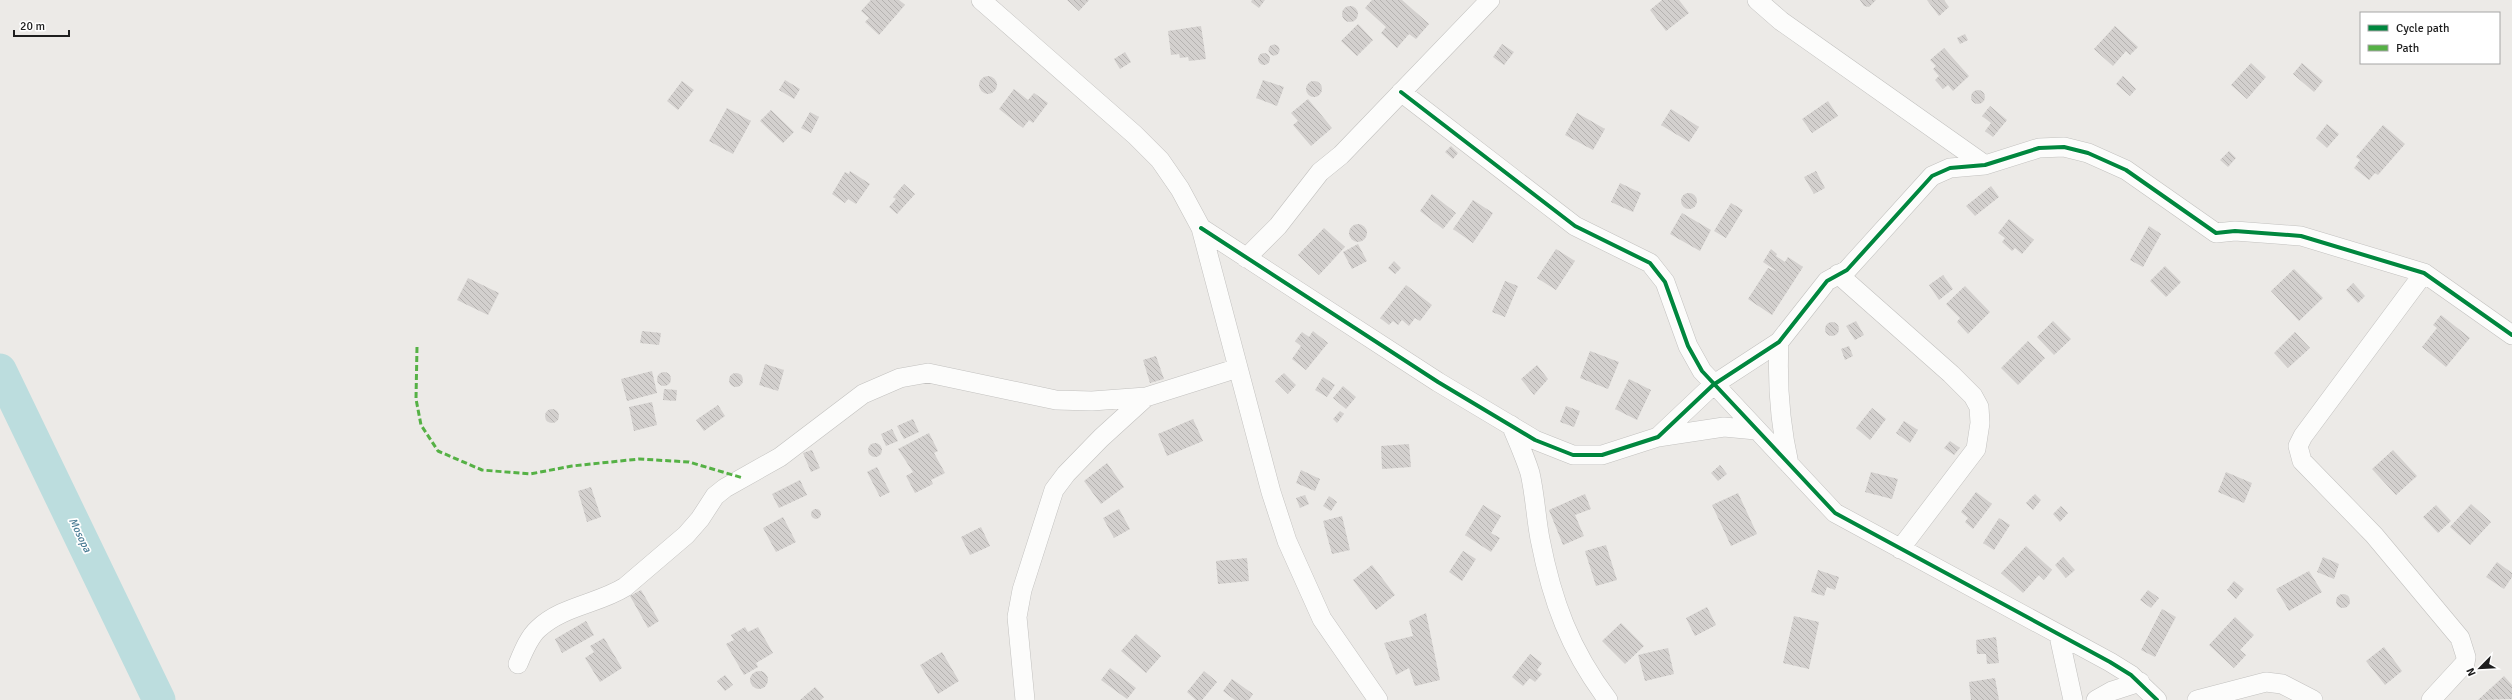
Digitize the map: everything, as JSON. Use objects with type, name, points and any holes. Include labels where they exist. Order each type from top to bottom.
[{"type":"street","points":[[1246,258],[1278,226],[1320,172],[1341,156],[1490,0]]},
{"type":"street","points":[[1757,0],[1780,21],[1985,165]]},
{"type":"street","points":[[991,3],[1135,135],[1160,160],[1180,189],[1201,228],[1271,492],[1296,564],[1322,619],[1378,700]]},
{"type":"street","points":[[1401,92],[1574,226],[1650,263],[1665,282],[1688,346],[1702,371],[1713,386],[1835,513],[2059,636],[2110,662],[2140,682],[2158,700]]},
{"type":"street","points":[[1658,437],[1713,386],[1779,342],[1827,281],[1847,270],[1932,176],[1950,168],[1985,165],[2039,148],[2064,147],[2088,153],[2126,170],[2216,233],[2235,231],[2301,236],[2424,273],[2512,335]]},
{"type":"street","points":[[1201,228],[1438,382],[1535,440],[1573,455],[1602,455],[1658,437],[1724,427],[1756,430]]},
{"type":"street","points":[[2424,273],[2303,436],[2298,446],[2302,461],[2374,535],[2460,638],[2466,656],[2465,663],[2430,700]]},
{"type":"street","points":[[1838,274],[1951,374],[1973,396],[1978,407],[1980,423],[1976,449],[1900,549]]},
{"type":"street","points":[[1779,342],[1777,371],[1782,434],[1789,464]]},
{"type":"street","points":[[518,664],[538,629],[562,614],[605,597],[625,587],[694,527],[715,496],[780,457],[863,394],[885,383],[914,374],[928,373],[1056,400],[1097,401],[1146,397],[1238,368]]},
{"type":"street","points":[[1025,700],[1017,617],[1022,590],[1054,490],[1066,474],[1101,438],[1146,397]]},
{"type":"street","points":[[1511,425],[1530,475],[1540,540],[1558,612],[1572,644],[1589,675],[1608,700]]},
{"type":"street","points":[[2059,636],[2073,700]]},
{"type":"street","points":[[2096,700],[2112,691],[2140,682]]},
{"type":"street","points":[[2197,700],[2266,682],[2282,684],[2313,700]]},
{"type":"building","points":[[871,0],[899,0],[905,5],[879,35],[865,22],[869,18],[861,11]]},
{"type":"building","points":[[1067,0],[1089,0],[1079,11]]},
{"type":"building","points":[[1252,0],[1265,0],[1259,8],[1251,2]]},
{"type":"building","points":[[1372,0],[1402,0],[1429,24],[1416,39],[1409,34],[1397,48],[1381,33],[1386,27],[1365,8]]},
{"type":"building","points":[[1662,0],[1679,0],[1689,13],[1666,31],[1650,10]]},
{"type":"building","points":[[1860,0],[1876,0],[1869,7],[1864,6]]},
{"type":"building","points":[[1927,0],[1944,0],[1949,7],[1939,16]]},
{"type":"building","points":[[1350,6],[1356,8],[1358,14],[1356,20],[1350,22],[1344,20],[1342,14],[1344,8]]},
{"type":"building","points":[[1358,24],[1373,40],[1357,56],[1341,41]]},
{"type":"building","points":[[1201,26],[1206,59],[1189,61],[1188,57],[1180,58],[1179,54],[1171,55],[1168,31]]},
{"type":"building","points":[[2115,26],[2138,47],[2130,55],[2126,51],[2113,66],[2094,49]]},
{"type":"building","points":[[1965,34],[1968,40],[1960,44],[1957,38]]},
{"type":"building","points":[[1274,44],[1278,46],[1280,50],[1278,54],[1274,56],[1270,54],[1268,50],[1270,46]]},
{"type":"building","points":[[1502,44],[1514,52],[1504,65],[1493,57]]},
{"type":"building","points":[[1944,48],[1969,76],[1953,91],[1948,85],[1943,89],[1935,80],[1939,76],[1933,69],[1936,66],[1930,60]]},
{"type":"building","points":[[1125,52],[1131,62],[1120,69],[1114,59]]},
{"type":"building","points":[[1262,53],[1266,53],[1270,59],[1266,65],[1262,65],[1258,61],[1258,57]]},
{"type":"building","points":[[2251,63],[2266,77],[2247,99],[2231,85]]},
{"type":"building","points":[[2302,63],[2323,81],[2314,92],[2293,74]]},
{"type":"building","points":[[984,76],[992,76],[997,81],[995,92],[992,94],[984,94],[979,89],[979,81]]},
{"type":"building","points":[[2123,76],[2136,89],[2130,96],[2116,84]]},
{"type":"building","points":[[785,80],[800,89],[794,99],[779,90]]},
{"type":"building","points":[[1263,80],[1284,87],[1277,106],[1256,98]]},
{"type":"building","points":[[682,81],[694,90],[678,110],[667,101]]},
{"type":"building","points":[[1314,81],[1321,86],[1322,89],[1317,96],[1314,97],[1307,92],[1306,89],[1311,82]]},
{"type":"building","points":[[1014,89],[1028,100],[1034,93],[1048,103],[1033,123],[1029,120],[1023,128],[999,109]]},
{"type":"building","points":[[1975,90],[1981,90],[1985,94],[1985,100],[1981,104],[1975,104],[1971,100],[1971,94]]},
{"type":"building","points":[[1308,99],[1332,128],[1311,146],[1293,125],[1298,121],[1291,113]]},
{"type":"building","points":[[1828,101],[1838,116],[1812,133],[1802,119]]},
{"type":"building","points":[[1990,106],[2007,120],[1993,137],[1985,131],[1991,123],[1982,116]]},
{"type":"building","points":[[727,108],[751,121],[733,154],[709,141]]},
{"type":"building","points":[[1671,109],[1699,127],[1689,142],[1661,125]]},
{"type":"building","points":[[771,110],[794,132],[783,143],[760,121]]},
{"type":"building","points":[[810,112],[819,117],[811,133],[801,128]]},
{"type":"building","points":[[1577,113],[1605,129],[1593,150],[1565,135]]},
{"type":"building","points":[[2327,124],[2339,134],[2327,148],[2316,138]]},
{"type":"building","points":[[2383,125],[2405,144],[2378,175],[2375,173],[2369,180],[2354,168],[2360,160],[2356,157]]},
{"type":"building","points":[[1451,146],[1458,153],[1453,159],[1445,152]]},
{"type":"building","points":[[2229,151],[2236,158],[2228,167],[2220,160]]},
{"type":"building","points":[[850,171],[870,184],[856,204],[848,199],[845,203],[832,194],[845,172],[849,174]]},
{"type":"building","points":[[1816,171],[1825,188],[1814,194],[1804,177]]},
{"type":"building","points":[[1620,183],[1641,193],[1633,212],[1611,202]]},
{"type":"building","points":[[904,184],[915,194],[897,214],[889,207],[896,199],[893,197]]},
{"type":"building","points":[[1991,186],[1999,197],[1975,216],[1966,206]]},
{"type":"building","points":[[1689,193],[1696,198],[1697,201],[1692,208],[1689,209],[1682,204],[1681,201],[1686,194]]},
{"type":"building","points":[[1432,194],[1456,213],[1443,229],[1420,211]]},
{"type":"building","points":[[1473,200],[1493,213],[1473,243],[1453,229]]},
{"type":"building","points":[[1731,203],[1743,210],[1726,238],[1714,231]]},
{"type":"building","points":[[1682,213],[1711,230],[1700,251],[1670,234]]},
{"type":"building","points":[[2009,219],[2034,240],[2022,254],[2015,248],[2012,251],[2002,242],[2005,238],[1998,233]]},
{"type":"building","points":[[1358,224],[1364,227],[1367,233],[1364,239],[1358,242],[1352,239],[1349,233],[1352,227]]},
{"type":"building","points":[[2149,226],[2161,234],[2143,267],[2130,260]]},
{"type":"building","points":[[1324,228],[1345,247],[1319,275],[1298,255]]},
{"type":"building","points":[[1358,244],[1367,261],[1352,269],[1343,252]]},
{"type":"building","points":[[1556,249],[1575,261],[1556,290],[1537,278]]},
{"type":"building","points":[[1771,249],[1777,254],[1776,256],[1785,262],[1788,257],[1803,267],[1772,315],[1748,299],[1768,268],[1778,272],[1763,262]]},
{"type":"building","points":[[1394,261],[1401,268],[1395,274],[1388,268]]},
{"type":"building","points":[[2165,266],[2181,282],[2166,297],[2150,281]]},
{"type":"building","points":[[2294,269],[2323,298],[2299,321],[2271,291]]},
{"type":"building","points":[[1943,275],[1953,289],[1939,300],[1929,285]]},
{"type":"building","points":[[468,278],[499,293],[488,315],[457,300]]},
{"type":"building","points":[[1505,281],[1518,286],[1505,317],[1492,312]]},
{"type":"building","points":[[2353,283],[2365,296],[2358,303],[2346,290]]},
{"type":"building","points":[[1406,285],[1432,305],[1420,321],[1415,318],[1409,326],[1402,320],[1398,325],[1393,321],[1389,325],[1380,318]]},
{"type":"building","points":[[1965,286],[1990,312],[1968,334],[1957,322],[1960,318],[1946,304]]},
{"type":"building","points":[[2441,315],[2470,338],[2446,367],[2422,347],[2437,328],[2433,325]]},
{"type":"building","points":[[1856,321],[1864,335],[1855,340],[1846,326]]},
{"type":"building","points":[[2053,321],[2071,339],[2054,355],[2037,337]]},
{"type":"building","points":[[1829,322],[1835,322],[1839,326],[1839,332],[1835,336],[1829,336],[1825,332],[1825,326]]},
{"type":"building","points":[[642,331],[661,333],[659,345],[640,343]]},
{"type":"building","points":[[1313,331],[1328,343],[1306,370],[1292,359],[1301,346],[1295,341],[1302,332],[1309,337]]},
{"type":"building","points":[[2295,332],[2310,348],[2288,368],[2274,353]]},
{"type":"building","points":[[2028,341],[2045,358],[2018,385],[2001,368]]},
{"type":"building","points":[[1849,346],[1853,356],[1845,360],[1841,349]]},
{"type":"building","points":[[1590,351],[1619,362],[1608,389],[1580,378]]},
{"type":"building","points":[[1156,356],[1164,379],[1150,383],[1143,360]]},
{"type":"building","points":[[765,364],[784,370],[778,391],[759,385]]},
{"type":"building","points":[[1537,365],[1548,379],[1534,395],[1521,379]]},
{"type":"building","points":[[652,371],[657,393],[627,401],[621,379]]},
{"type":"building","points":[[664,372],[669,374],[671,379],[669,384],[664,386],[659,384],[657,379],[659,374]]},
{"type":"building","points":[[733,373],[739,373],[743,377],[743,383],[739,387],[733,387],[729,383],[729,377]]},
{"type":"building","points":[[1284,373],[1296,385],[1288,394],[1275,381]]},
{"type":"building","points":[[1323,377],[1335,385],[1327,397],[1315,390]]},
{"type":"building","points":[[1629,379],[1651,390],[1637,420],[1615,409]]},
{"type":"building","points":[[1343,386],[1356,397],[1346,409],[1333,398]]},
{"type":"building","points":[[664,389],[677,390],[676,401],[663,400]]},
{"type":"building","points":[[652,402],[657,425],[634,431],[629,407]]},
{"type":"building","points":[[718,405],[725,416],[704,431],[696,420]]},
{"type":"building","points":[[1566,406],[1580,411],[1574,427],[1560,422]]},
{"type":"building","points":[[1872,408],[1886,419],[1870,440],[1856,428]]},
{"type":"building","points":[[549,409],[555,409],[559,413],[559,419],[555,423],[549,423],[545,419],[545,413]]},
{"type":"building","points":[[1340,411],[1344,414],[1337,423],[1333,419]]},
{"type":"building","points":[[913,419],[919,432],[904,439],[897,426]]},
{"type":"building","points":[[1193,419],[1203,441],[1167,456],[1158,434]]},
{"type":"building","points":[[1904,421],[1918,430],[1910,443],[1896,433]]},
{"type":"building","points":[[892,429],[898,441],[886,446],[881,434]]},
{"type":"building","points":[[929,433],[938,451],[934,453],[945,473],[931,480],[933,484],[915,493],[906,476],[913,472],[898,449]]},
{"type":"building","points":[[1950,441],[1960,448],[1954,455],[1944,448]]},
{"type":"building","points":[[875,443],[880,445],[882,450],[880,455],[875,457],[870,455],[868,450],[870,445]]},
{"type":"building","points":[[1409,444],[1411,467],[1382,469],[1381,446]]},
{"type":"building","points":[[812,450],[820,468],[811,472],[803,453]]},
{"type":"building","points":[[2393,450],[2417,476],[2396,495],[2372,469]]},
{"type":"building","points":[[1107,463],[1124,487],[1101,504],[1084,481]]},
{"type":"building","points":[[1720,465],[1727,474],[1718,481],[1711,473]]},
{"type":"building","points":[[877,467],[890,492],[880,497],[867,472]]},
{"type":"building","points":[[1301,470],[1320,479],[1315,491],[1296,483]]},
{"type":"building","points":[[1871,472],[1898,479],[1892,499],[1865,492]]},
{"type":"building","points":[[2226,472],[2252,483],[2244,503],[2218,492]]},
{"type":"building","points":[[800,480],[807,495],[779,508],[772,494]]},
{"type":"building","points":[[591,487],[601,517],[587,522],[578,491]]},
{"type":"building","points":[[1976,492],[1992,504],[1973,529],[1965,522],[1968,518],[1961,512]]},
{"type":"building","points":[[1738,493],[1757,534],[1731,546],[1712,505]]},
{"type":"building","points":[[1585,494],[1591,509],[1575,515],[1584,536],[1563,545],[1549,510]]},
{"type":"building","points":[[2035,494],[2041,500],[2033,510],[2026,503]]},
{"type":"building","points":[[1305,495],[1309,504],[1300,508],[1296,498]]},
{"type":"building","points":[[1329,496],[1337,502],[1331,511],[1323,506]]},
{"type":"building","points":[[2471,504],[2491,522],[2470,545],[2450,527]]},
{"type":"building","points":[[1483,505],[1501,516],[1491,533],[1500,538],[1491,552],[1465,535]]},
{"type":"building","points":[[2436,505],[2451,521],[2438,533],[2423,517]]},
{"type":"building","points":[[2061,506],[2068,513],[2060,522],[2053,514]]},
{"type":"building","points":[[814,509],[818,509],[820,510],[820,518],[814,519],[811,516],[811,512]]},
{"type":"building","points":[[1119,509],[1130,529],[1114,538],[1103,518]]},
{"type":"building","points":[[1342,516],[1350,550],[1332,554],[1323,521]]},
{"type":"building","points":[[783,517],[796,542],[776,552],[763,528]]},
{"type":"building","points":[[1999,518],[2010,525],[1994,550],[1983,543]]},
{"type":"building","points":[[981,527],[990,546],[970,555],[961,537]]},
{"type":"building","points":[[1606,545],[1617,580],[1596,586],[1585,551]]},
{"type":"building","points":[[2026,546],[2052,570],[2044,580],[2039,575],[2023,593],[2001,573]]},
{"type":"building","points":[[1463,551],[1476,559],[1462,581],[1449,572]]},
{"type":"building","points":[[2063,557],[2075,570],[2066,578],[2055,565]]},
{"type":"building","points":[[2323,557],[2339,564],[2334,579],[2317,572]]},
{"type":"building","points":[[1247,558],[1249,581],[1218,584],[1216,561]]},
{"type":"building","points":[[2497,562],[2512,573],[2512,577],[2504,589],[2486,577]]},
{"type":"building","points":[[1372,565],[1395,595],[1376,610],[1353,580]]},
{"type":"building","points":[[1818,570],[1839,577],[1835,590],[1827,587],[1824,596],[1811,592]]},
{"type":"building","points":[[2309,571],[2322,592],[2289,611],[2276,589]]},
{"type":"building","points":[[2234,581],[2244,589],[2236,599],[2227,590]]},
{"type":"building","points":[[641,590],[659,621],[648,628],[630,596]]},
{"type":"building","points":[[2148,590],[2159,598],[2151,608],[2140,600]]},
{"type":"building","points":[[2340,594],[2346,594],[2350,598],[2350,604],[2346,608],[2340,608],[2336,604],[2336,598]]},
{"type":"building","points":[[1707,607],[1716,625],[1695,636],[1686,618]]},
{"type":"building","points":[[2162,609],[2176,617],[2155,657],[2141,650]]},
{"type":"building","points":[[1426,613],[1440,680],[1415,686],[1409,668],[1396,675],[1384,643],[1413,636],[1409,621]]},
{"type":"building","points":[[1794,616],[1819,622],[1809,669],[1783,663]]},
{"type":"building","points":[[2235,617],[2254,635],[2240,650],[2246,655],[2234,668],[2209,645]]},
{"type":"building","points":[[586,621],[594,635],[562,653],[555,639]]},
{"type":"building","points":[[1621,623],[1644,646],[1625,664],[1602,641]]},
{"type":"building","points":[[745,627],[748,632],[758,627],[773,653],[756,663],[758,667],[744,675],[726,644],[734,640],[731,635]]},
{"type":"building","points":[[1136,634],[1161,656],[1146,673],[1121,651]]},
{"type":"building","points":[[1996,637],[1999,663],[1987,664],[1986,654],[1977,654],[1976,640]]},
{"type":"building","points":[[604,638],[622,668],[600,682],[585,658],[594,652],[590,646]]},
{"type":"building","points":[[2384,647],[2402,671],[2385,685],[2366,661]]},
{"type":"building","points":[[1668,648],[1674,674],[1645,681],[1638,655]]},
{"type":"building","points":[[942,652],[959,681],[938,694],[920,665]]},
{"type":"building","points":[[1530,654],[1542,663],[1537,670],[1542,674],[1535,682],[1530,678],[1523,686],[1512,677]]},
{"type":"building","points":[[1110,668],[1136,688],[1127,699],[1101,680]]},
{"type":"building","points":[[755,671],[763,671],[768,676],[766,687],[763,689],[755,689],[750,684],[750,676]]},
{"type":"building","points":[[1204,671],[1217,682],[1202,700],[1196,700],[1187,692]]},
{"type":"building","points":[[725,675],[733,685],[725,691],[717,681]]},
{"type":"building","points":[[2504,676],[2512,685],[2512,699],[2478,700]]},
{"type":"building","points":[[1995,678],[1999,700],[1971,700],[1969,682]]},
{"type":"building","points":[[1232,679],[1253,694],[1249,700],[1235,700],[1223,691]]},
{"type":"building","points":[[815,687],[824,697],[821,700],[800,700]]},
{"type":"waterway","name":"Mosopa","points":[[0,370],[159,700]]},
{"type":"marked path","points":[[417,347],[416,399],[421,425],[438,451],[482,470],[530,474],[572,466],[639,459],[689,462],[743,478]]},
{"type":"cycle path","points":[[1401,92],[1575,226],[1650,263],[1665,282],[1688,346],[1702,371],[1835,513],[2110,662],[2131,675],[2157,700]]},
{"type":"cycle path","points":[[1201,228],[1438,382],[1535,440],[1573,455],[1602,455],[1658,437],[1713,385],[1779,342],[1827,281],[1847,270],[1932,176],[1950,168],[1985,165],[2039,148],[2064,147],[2088,153],[2126,170],[2216,233],[2235,231],[2301,236],[2424,273],[2512,335]]}]
